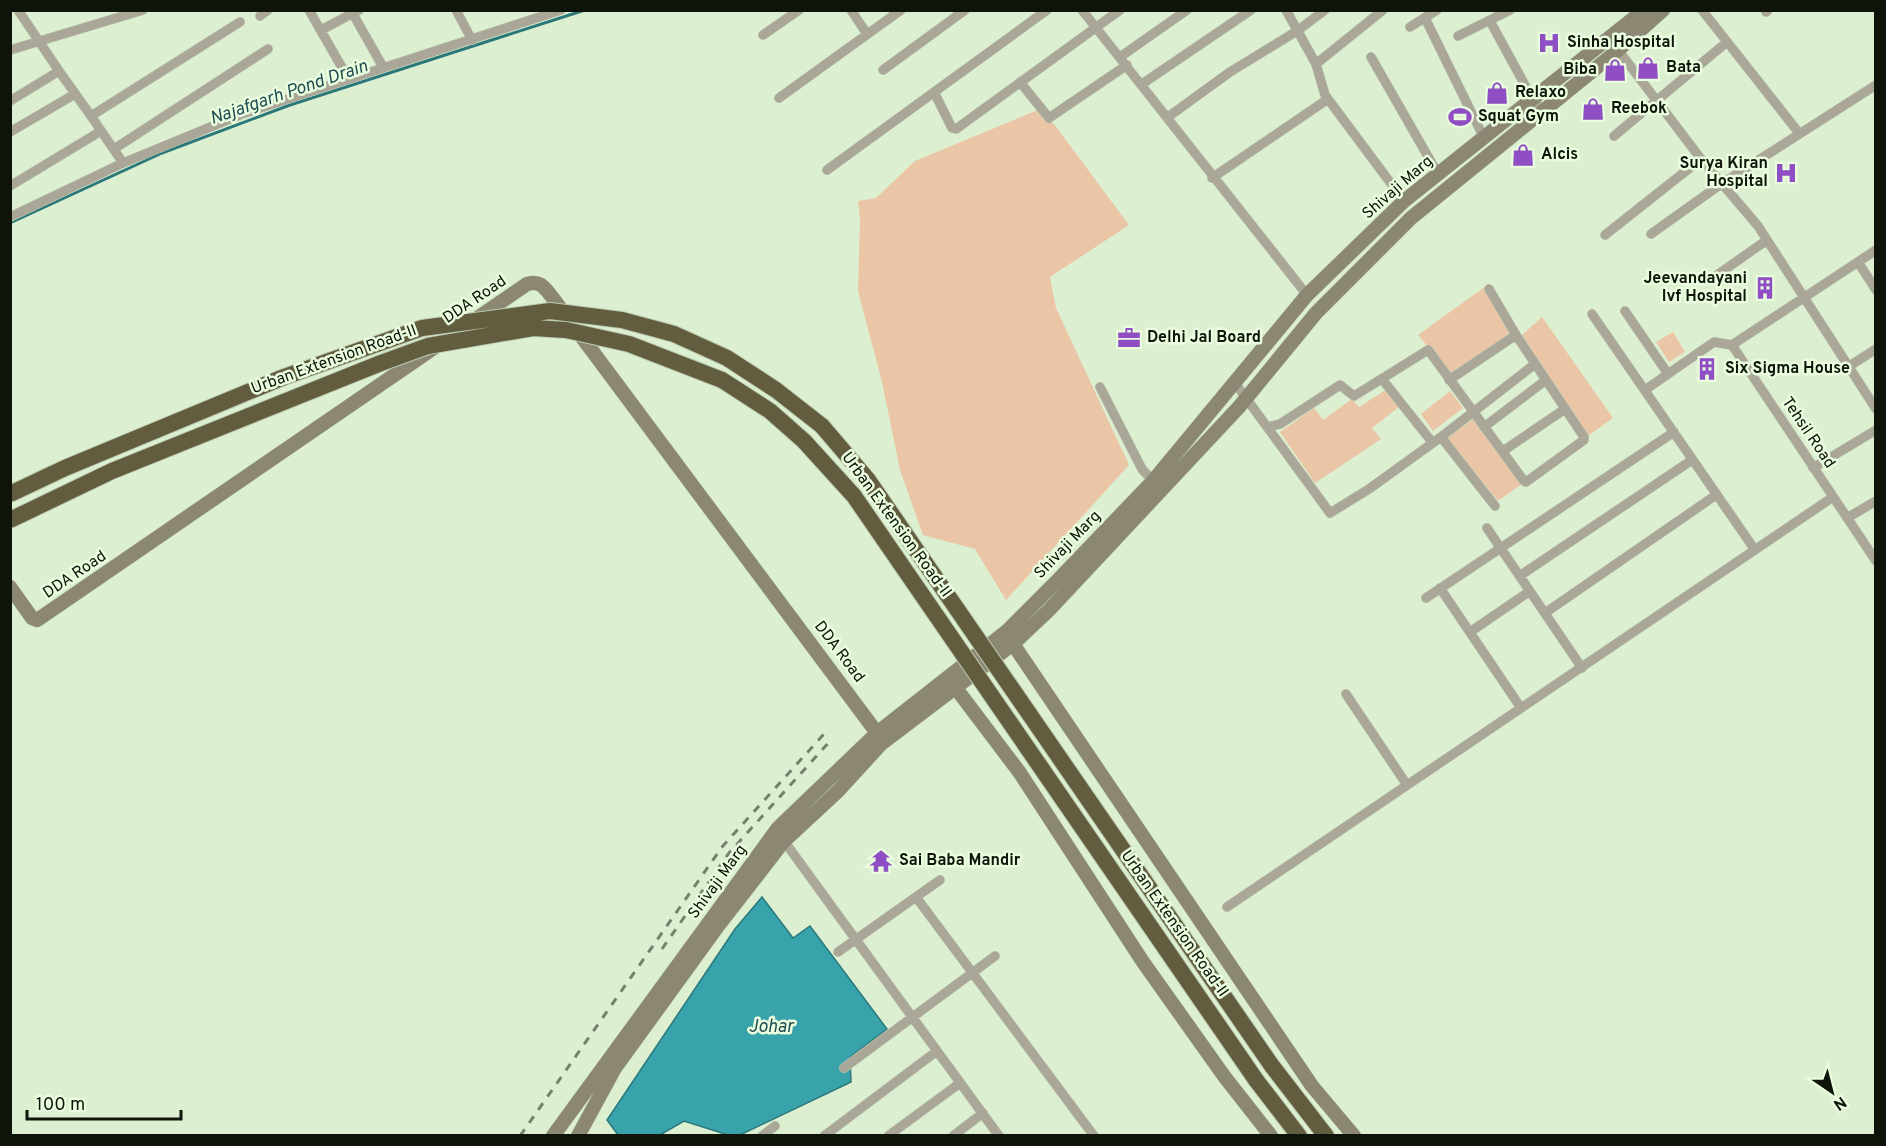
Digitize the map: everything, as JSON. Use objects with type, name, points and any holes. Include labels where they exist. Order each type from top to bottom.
[{"type":"highway","name":"Urban Extension Road-II","points":[[10,494],[65,468],[284,376],[422,328],[550,311],[622,320],[674,334],[727,358],[776,390],[822,426],[868,480],[1272,1066],[1326,1136]]},
{"type":"highway","name":"Urban Extension Road-II","points":[[10,520],[112,471],[428,346],[533,328],[566,330],[629,344],[722,380],[770,411],[804,441],[854,496],[1256,1080],[1299,1136]]},
{"type":"main road","name":"Shivaji Marg","points":[[553,1136],[778,828],[876,730],[1007,631],[1153,481],[1307,295],[1404,201],[1644,10]]},
{"type":"main road","name":"Shivaji Marg","points":[[578,1136],[615,1068],[718,926],[784,841],[838,790],[881,744],[1013,644],[1110,548],[1246,398],[1316,313],[1411,218],[1617,51],[1663,10]]},
{"type":"main road","name":"DDA Road","points":[[10,587],[32,618],[37,620],[535,282],[542,284],[552,297],[876,730]]},
{"type":"main road","points":[[1013,644],[1312,1086],[1354,1136]]},
{"type":"main road","points":[[955,687],[1020,773],[1143,962],[1224,1076],[1271,1136]]},
{"type":"street","points":[[18,10],[123,163]]},
{"type":"street","points":[[10,50],[37,40],[143,10]]},
{"type":"street","points":[[309,10],[348,78]]},
{"type":"street","points":[[456,10],[472,40]]},
{"type":"street","points":[[10,217],[123,163],[233,117],[561,10]]},
{"type":"street","points":[[763,35],[799,10]]},
{"type":"street","points":[[851,10],[867,34]]},
{"type":"street","points":[[883,70],[964,10]]},
{"type":"street","points":[[827,170],[1047,10]]},
{"type":"street","points":[[1082,10],[1168,117],[1212,178],[1307,295]]},
{"type":"street","points":[[933,93],[954,129],[1120,10]]},
{"type":"street","points":[[1020,82],[1048,118],[1187,10]]},
{"type":"street","points":[[1142,84],[1251,10]]},
{"type":"street","points":[[1286,10],[1316,64],[1319,80],[1328,99],[1404,201]]},
{"type":"street","points":[[1168,117],[1230,72],[1297,31],[1325,10]]},
{"type":"street","points":[[1316,64],[1383,10]]},
{"type":"street","points":[[1410,27],[1437,10]]},
{"type":"street","points":[[1458,36],[1510,10]]},
{"type":"street","points":[[1702,10],[1799,133]]},
{"type":"street","points":[[779,98],[899,11]]},
{"type":"street","points":[[321,30],[356,12],[383,67]]},
{"type":"street","points":[[1425,18],[1484,138]]},
{"type":"street","points":[[1490,21],[1532,98],[1543,111]]},
{"type":"street","points":[[91,116],[240,22]]},
{"type":"street","points":[[1608,38],[1767,240],[1875,409]]},
{"type":"street","points":[[1614,136],[1727,42]]},
{"type":"street","points":[[114,149],[268,49]]},
{"type":"street","points":[[1371,57],[1438,174]]},
{"type":"street","points":[[10,101],[59,71]]},
{"type":"street","points":[[1651,234],[1721,184],[1875,85]]},
{"type":"street","points":[[10,132],[75,94]]},
{"type":"street","points":[[1212,178],[1328,99]]},
{"type":"street","points":[[10,186],[101,131]]},
{"type":"street","points":[[1605,235],[1701,159]]},
{"type":"street","points":[[1710,280],[1767,240]]},
{"type":"street","points":[[1645,390],[1714,342],[1732,345],[1875,250]]},
{"type":"street","points":[[1858,262],[1875,290]]},
{"type":"street","points":[[1268,427],[1280,424],[1340,385],[1354,396],[1428,350],[1524,481],[1529,482],[1584,440],[1489,289]]},
{"type":"street","points":[[1625,311],[1668,374]]},
{"type":"street","points":[[1592,314],[1755,550]]},
{"type":"street","points":[[1449,380],[1516,335]]},
{"type":"street","name":"Tehsil Road","points":[[1732,345],[1847,518],[1872,547],[1875,561]]},
{"type":"street","points":[[1848,367],[1875,349]]},
{"type":"street","points":[[1235,383],[1330,513],[1369,489],[1535,364]]},
{"type":"street","points":[[1382,379],[1496,507]]},
{"type":"street","points":[[1484,427],[1546,380]]},
{"type":"street","points":[[1100,387],[1142,469],[1153,481]]},
{"type":"street","points":[[1503,451],[1565,409]]},
{"type":"street","points":[[1814,468],[1875,430]]},
{"type":"street","points":[[1426,598],[1674,432]]},
{"type":"street","points":[[1521,575],[1692,460]]},
{"type":"street","points":[[1545,613],[1716,495]]},
{"type":"street","points":[[1227,907],[1833,497]]},
{"type":"street","points":[[1847,518],[1875,501]]},
{"type":"street","points":[[1487,528],[1582,668]]},
{"type":"street","points":[[1440,588],[1521,708]]},
{"type":"street","points":[[1470,632],[1530,591]]},
{"type":"street","points":[[1346,694],[1407,785]]},
{"type":"street","points":[[784,841],[999,1136]]},
{"type":"street","points":[[838,952],[940,880]]},
{"type":"street","points":[[916,897],[1094,1136]]},
{"type":"street","points":[[844,1068],[995,956]]},
{"type":"street","points":[[824,1136],[937,1051]]},
{"type":"street","points":[[888,1136],[960,1083]]},
{"type":"street","points":[[953,1136],[983,1113]]},
{"type":"street","points":[[762,1136],[775,1126]]},
{"type":"shaded area","points":[[1038,110],[1054,124],[1129,225],[1050,277],[1056,308],[1129,465],[1006,600],[975,549],[923,535],[900,470],[882,382],[858,291],[860,219],[858,201],[876,198],[915,161]]},
{"type":"shaded area","points":[[1486,286],[1520,332],[1454,378],[1418,335]]},
{"type":"shaded area","points":[[1542,317],[1613,418],[1588,436],[1521,336]]},
{"type":"shaded area","points":[[1673,332],[1685,352],[1669,362],[1656,342]]},
{"type":"shaded area","points":[[1387,389],[1399,407],[1372,428],[1381,439],[1315,483],[1280,432],[1314,408],[1323,420],[1352,399],[1359,407]]},
{"type":"shaded area","points":[[1450,391],[1463,408],[1433,431],[1421,414]]},
{"type":"shaded area","points":[[1475,418],[1523,483],[1498,501],[1447,438]]},
{"type":"water","name":"Johar","points":[[762,897],[793,938],[810,926],[887,1029],[850,1057],[851,1082],[740,1135],[728,1135],[684,1121],[660,1135],[618,1135],[607,1120],[735,929]]},
{"type":"waterway","name":"Najafgarh Pond Drain","points":[[10,223],[162,153],[290,105],[585,10]]},
{"type":"railway","points":[[520,1136],[722,847],[824,734]]},
{"type":"railway","points":[[662,949],[729,853],[831,740]]},
{"type":"place","name":"Sinha Hospital","points":[[1549,43]]},
{"type":"place","name":"Bata","points":[[1648,68]]},
{"type":"place","name":"Biba","points":[[1615,70]]},
{"type":"place","name":"Relaxo","points":[[1497,93]]},
{"type":"place","name":"Reebok","points":[[1593,109]]},
{"type":"place","name":"Squat Gym","points":[[1460,117]]},
{"type":"place","name":"Alcis","points":[[1523,155]]},
{"type":"place","name":"Surya Kiran Hospital","points":[[1786,173]]},
{"type":"place","name":"Jeevandayani Ivf Hospital","points":[[1765,288]]},
{"type":"place","name":"Delhi Jal Board","points":[[1129,338]]},
{"type":"place","name":"Six Sigma House","points":[[1707,369]]},
{"type":"place","name":"Sai Baba Mandir","points":[[881,861]]}]
